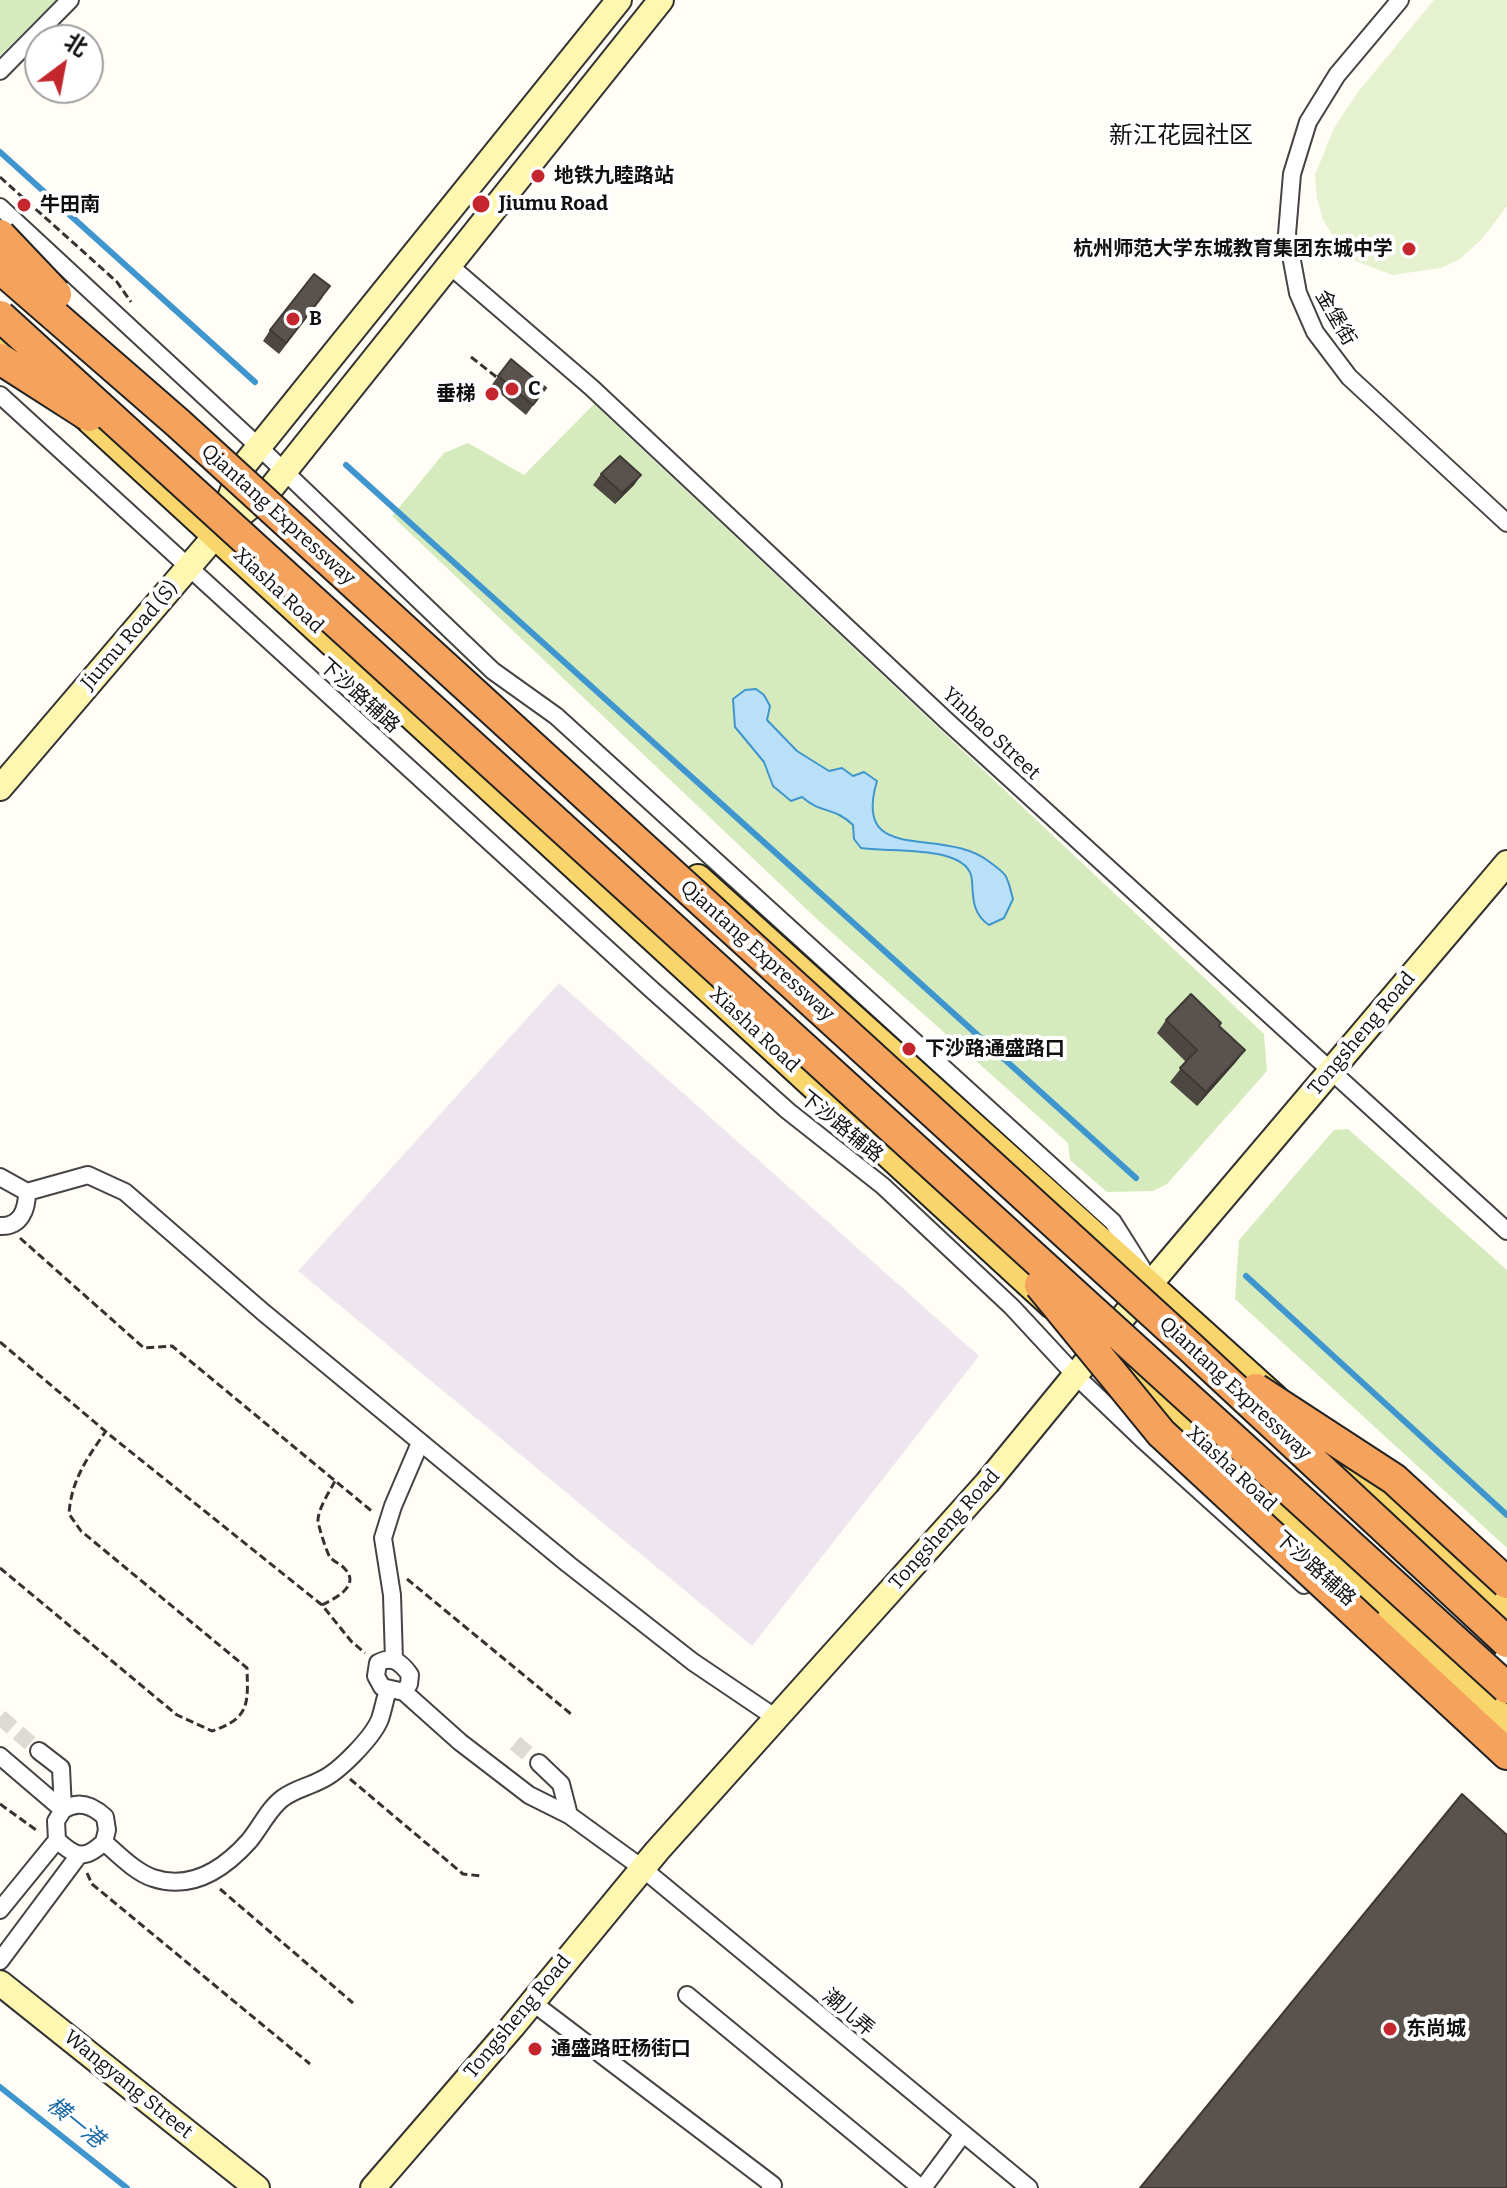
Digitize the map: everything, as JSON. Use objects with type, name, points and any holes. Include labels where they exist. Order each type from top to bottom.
[{"type":"highway","points":[[0,235],[178,423]]},
{"type":"highway","name":"Qiantang Expressway","points":[[0,268],[178,423],[1189,1346],[1507,1642]]},
{"type":"highway","name":"Qiantang Expressway","points":[[0,316],[1507,1688]]},
{"type":"highway","points":[[0,359],[90,417],[240,547],[290,578]]},
{"type":"highway","points":[[976,1206],[1161,1433],[1507,1754]]},
{"type":"highway","points":[[1189,1346],[1394,1479],[1507,1583]]},
{"type":"main road","points":[[0,259],[268,492],[1151,1283],[1507,1612]]},
{"type":"main road","name":"Xiasha Road","points":[[0,339],[1507,1722]]},
{"type":"street","points":[[0,71],[70,0]]},
{"type":"street","points":[[216,535],[241,469],[619,0]]},
{"type":"street","points":[[268,492],[661,0]]},
{"type":"street","name":"金堡街","points":[[1400,0],[1337,75],[1308,122],[1292,174],[1287,234],[1298,293],[1315,332],[1349,377],[1507,523]]},
{"type":"street","points":[[0,207],[285,471],[493,671],[556,716],[1113,1222],[1151,1283]]},
{"type":"street","name":"Yinbao Street","points":[[449,265],[592,388],[949,723],[1507,1231]]},
{"type":"street","name":"下沙路辅路","points":[[0,395],[719,1050],[788,1111],[883,1186],[1012,1307],[1076,1376],[1142,1439],[1507,1769]]},
{"type":"street","name":"Jiumu Road (S)","points":[[0,788],[216,535],[268,492]]},
{"type":"street","name":"Tongsheng Road","points":[[373,2188],[642,1868],[987,1483],[1151,1283],[1507,863]]},
{"type":"street","points":[[0,1177],[27,1192],[88,1175],[125,1192],[420,1443],[693,1662],[776,1718]]},
{"type":"street","points":[[4,1226],[19,1219],[27,1208],[27,1192]]},
{"type":"street","points":[[1273,1396],[1409,1478],[1507,1564]]},
{"type":"street","points":[[386,1662],[395,1623],[383,1538],[420,1443]]},
{"type":"street","points":[[104,1842],[152,1878],[193,1881],[215,1872],[248,1841],[281,1799],[338,1769],[379,1722],[396,1691],[409,1684],[410,1675],[401,1662],[386,1662],[375,1669],[377,1680],[396,1691]]},
{"type":"street","name":"潮儿弄","points":[[396,1691],[529,1795],[569,1815],[642,1868],[1029,2188]]},
{"type":"street","points":[[39,1751],[61,1768],[63,1810],[56,1821],[57,1840],[68,1851],[79,1855],[87,1855],[104,1842],[107,1830],[105,1817],[98,1810],[79,1804],[63,1810]]},
{"type":"street","points":[[0,1756],[63,1810]]},
{"type":"street","points":[[539,1763],[561,1784],[569,1815]]},
{"type":"street","points":[[0,1910],[57,1840]]},
{"type":"street","points":[[0,1961],[79,1855]]},
{"type":"street","name":"Wangyang Street","points":[[0,1983],[257,2188]]},
{"type":"street","points":[[687,1995],[922,2188],[963,2134]]},
{"type":"street","points":[[532,2002],[775,2187]]},
{"type":"path","points":[[471,357],[504,383]]},
{"type":"path","points":[[4,1226],[144,1348],[172,1346],[388,1523]]},
{"type":"path","points":[[0,1342],[322,1605],[351,1641],[386,1662]]},
{"type":"path","points":[[0,1568],[177,1715],[212,1731],[231,1724],[248,1702],[247,1668],[81,1531],[69,1514],[76,1479],[106,1431]]},
{"type":"path","points":[[322,1605],[339,1597],[350,1577],[347,1570],[325,1551],[317,1519],[335,1481]]},
{"type":"path","points":[[386,1561],[571,1714]]},
{"type":"path","points":[[338,1769],[463,1874],[482,1876]]},
{"type":"path","points":[[0,1804],[30,1828],[57,1840]]},
{"type":"path","points":[[79,1855],[92,1884],[310,2064]]},
{"type":"path","points":[[205,1876],[353,2003]]},
{"type":"shaded area","points":[[559,983],[979,1356],[752,1646],[298,1271]]},
{"type":"green space","points":[[0,0],[57,0],[33,24],[24,24],[24,32],[0,56]]},
{"type":"green space","points":[[1434,0],[1507,0],[1507,206],[1483,238],[1460,259],[1441,268],[1392,275],[1353,260],[1338,244],[1323,220],[1315,175],[1334,128],[1358,92]]},
{"type":"green space","points":[[594,404],[1264,1034],[1267,1071],[1167,1184],[1153,1191],[1107,1192],[1070,1160],[1068,1143],[819,921],[392,516],[444,453],[468,443],[524,475]]},
{"type":"green space","points":[[1348,1129],[1507,1270],[1507,1548],[1235,1299],[1239,1240],[1334,1130]]},
{"type":"water","points":[[756,689],[770,706],[767,720],[797,751],[829,771],[842,768],[853,776],[864,772],[877,781],[873,808],[877,825],[889,835],[972,852],[1002,872],[1008,880],[1013,899],[1004,918],[989,925],[980,916],[968,869],[958,861],[926,852],[861,848],[854,839],[853,825],[846,819],[802,797],[791,801],[773,786],[764,762],[735,727],[733,699],[745,690]]},
{"type":"building","name":"B","points":[[314,274],[330,286],[286,343],[270,330]]},
{"type":"building","points":[[511,359],[546,388],[533,405],[498,376]]},
{"type":"building","points":[[620,456],[641,475],[622,493],[601,474]]},
{"type":"building","points":[[1191,994],[1245,1050],[1206,1092],[1180,1068],[1197,1050],[1166,1020]]},
{"type":"building","name":"东尚城","points":[[1462,1794],[1507,1835],[1507,2188],[1140,2188]]},
{"type":"waterway","points":[[0,152],[255,382]]},
{"type":"waterway","points":[[346,465],[1136,1178]]},
{"type":"waterway","points":[[1246,1276],[1507,1515]]},
{"type":"waterway","name":"横一港","points":[[0,2087],[127,2188]]},
{"type":"tunnel","points":[[0,1717],[39,1751]]},
{"type":"tunnel","points":[[515,1743],[539,1763]]},
{"type":"place","name":"地铁九睦路站","points":[[538,176]]},
{"type":"place","name":"Jiumu Road","points":[[481,204]]},
{"type":"place","name":"牛田南","points":[[24,205]]},
{"type":"place","name":"杭州师范大学东城教育集团东城中学","points":[[1409,249]]},
{"type":"place","name":"B","points":[[293,319]]},
{"type":"place","name":"C","points":[[512,389]]},
{"type":"place","name":"垂梯","points":[[492,394]]},
{"type":"place","name":"下沙路通盛路口","points":[[909,1049]]},
{"type":"place","name":"东尚城","points":[[1390,2029]]},
{"type":"place","name":"通盛路旺杨街口","points":[[535,2049]]},
{"type":"district","name":"新江花园社区","points":[[1181,136]]}]
